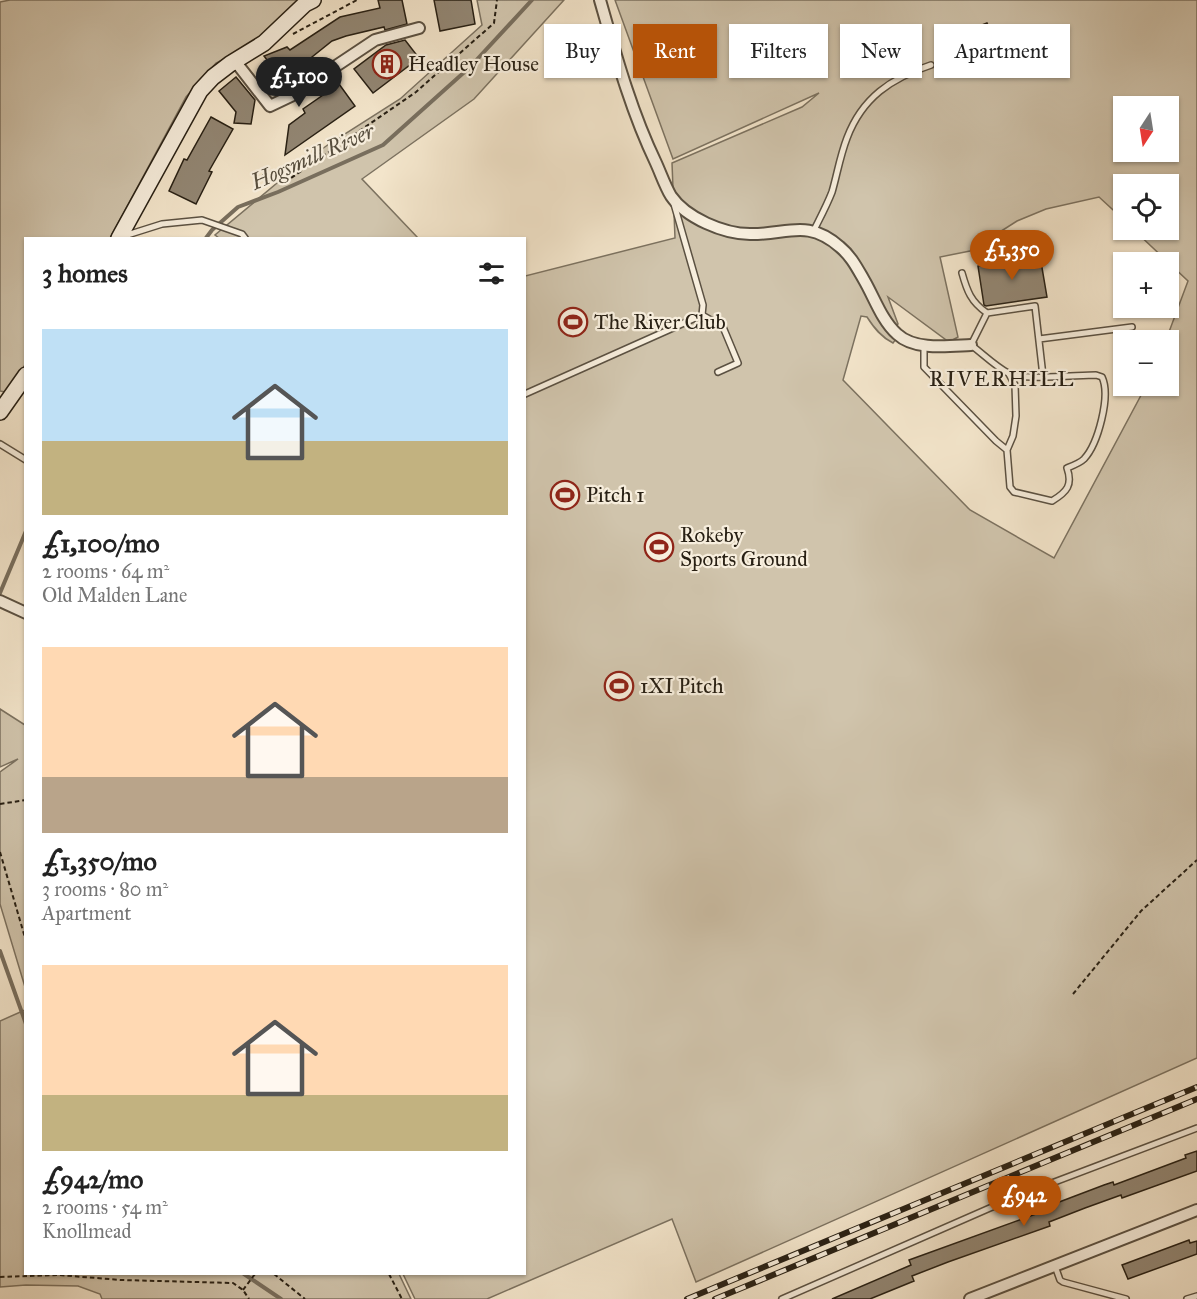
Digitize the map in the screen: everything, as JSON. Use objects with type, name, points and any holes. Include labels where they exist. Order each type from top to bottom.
[{"type":"main road","points":[[120,237],[200,91],[213,77],[264,43],[305,4],[313,0]]},
{"type":"main road","points":[[0,412],[24,378]]},
{"type":"street","points":[[600,0],[622,81],[671,197],[684,209],[713,227],[751,234],[792,229],[814,230],[840,247],[854,262],[885,319],[897,335],[912,342],[934,347],[971,345]]},
{"type":"street","points":[[235,61],[270,105],[291,96],[375,40],[419,28]]},
{"type":"street","points":[[3,603],[24,612]]},
{"type":"street","points":[[970,1299],[1197,1210]]},
{"type":"street","points":[[996,1299],[999,1287]]},
{"type":"lane","points":[[814,230],[831,194],[847,138],[863,109],[873,96],[898,77],[931,64]]},
{"type":"lane","points":[[671,197],[703,305],[702,315]]},
{"type":"lane","points":[[122,237],[162,224],[202,220],[244,236]]},
{"type":"lane","points":[[962,273],[968,295],[987,313],[1035,306],[1043,376]]},
{"type":"lane","points":[[987,313],[971,345],[1010,374],[1024,377],[1096,375],[1102,377],[1105,383],[1106,393],[1098,433],[1083,459],[1067,468],[1070,478],[1069,485],[1062,495],[1052,501],[1014,492],[1010,487],[1007,450],[1013,436],[1016,416],[1015,385],[1010,374]]},
{"type":"lane","points":[[702,315],[723,327],[738,363],[718,372]]},
{"type":"lane","points":[[526,394],[702,315]]},
{"type":"lane","points":[[1039,339],[1132,327]]},
{"type":"lane","points":[[924,345],[924,367],[1007,450]]},
{"type":"lane","points":[[0,444],[24,459]]},
{"type":"lane","points":[[782,1299],[1015,1197],[1197,1128]]},
{"type":"lane","points":[[1055,1266],[1060,1280],[1064,1282],[1126,1299]]},
{"type":"lane","points":[[1187,1299],[1197,1296]]},
{"type":"path","points":[[291,35],[357,0]]},
{"type":"path","points":[[262,174],[272,179],[291,178],[416,92],[494,22],[497,0]]},
{"type":"path","points":[[0,804],[24,800]]},
{"type":"path","points":[[0,852],[24,934]]},
{"type":"path","points":[[1073,994],[1141,911],[1197,860]]},
{"type":"path","points":[[0,1277],[59,1275],[121,1280],[233,1283],[244,1288],[249,1299]]},
{"type":"path","points":[[244,1288],[254,1275]]},
{"type":"path","points":[[275,1275],[305,1299]]},
{"type":"path","points":[[390,1275],[402,1299]]},
{"type":"shaded area","points":[[10,0],[303,0],[252,45],[216,63],[186,97],[111,237],[24,237],[24,366],[5,392],[0,391],[0,2]]},
{"type":"shaded area","points":[[477,0],[564,0],[474,99],[362,179],[417,237],[218,237],[215,235],[289,173],[329,144],[400,99],[482,25]]},
{"type":"shaded area","points":[[615,0],[1197,0],[1197,1058],[696,1282],[672,1219],[487,1299],[415,1299],[403,1275],[526,1275],[526,276],[675,238],[672,163],[802,107],[819,93],[673,159],[643,78],[717,78],[717,24],[633,24],[633,49]],"holes":[[[1113,174],[1179,174],[1179,240],[1145,240],[1157,252],[1179,252],[1179,272],[1188,281],[1179,305],[1179,318],[1174,318],[1170,330],[1179,330],[1179,396],[1141,396],[1054,558],[970,510],[843,380],[861,316],[867,317],[878,332],[893,343],[896,339],[892,333],[898,324],[888,297],[949,342],[958,337],[940,257],[970,251],[1017,221],[1046,209],[1099,197],[1113,210]]]},
{"type":"shaded area","points":[[0,709],[24,724],[24,984],[0,904],[0,772],[18,759],[0,767]]},
{"type":"shaded area","points":[[24,1010],[24,1275],[399,1275],[411,1299],[102,1299],[100,1294],[78,1286],[0,1287],[0,1021]]},
{"type":"building","points":[[378,0],[402,0],[407,24],[385,30],[384,27],[332,41],[302,65],[308,72],[289,88],[264,56],[287,47],[290,50],[340,17],[380,8]]},
{"type":"building","points":[[434,0],[471,0],[475,24],[440,31]]},
{"type":"building","name":"Headley House","points":[[405,40],[419,58],[373,93],[354,69],[386,45]]},
{"type":"building","points":[[236,77],[255,100],[251,124],[234,123],[236,112],[219,91]]},
{"type":"building","points":[[339,84],[355,106],[285,155],[289,125],[305,113],[303,109]]},
{"type":"building","points":[[211,117],[233,129],[209,171],[212,172],[196,204],[169,191],[184,159],[187,160]]},
{"type":"building","points":[[1040,256],[1047,297],[984,305],[978,266]]},
{"type":"building","points":[[1197,1151],[1197,1171],[1122,1198],[1121,1195],[1049,1222],[1050,1226],[912,1276],[914,1281],[870,1299],[832,1299],[911,1265],[909,1260],[1047,1210],[1046,1207],[1104,1185],[1113,1182],[1114,1185],[1186,1158],[1185,1155]]},
{"type":"building","points":[[1189,1240],[1190,1243],[1197,1241],[1197,1254],[1128,1279],[1122,1265]]},
{"type":"waterway","name":"Hogsmill River","points":[[207,237],[238,207],[278,192],[383,145],[470,67],[532,0]]},
{"type":"waterway","name":"Hogsmill River","points":[[0,593],[24,536]]},
{"type":"waterway","name":"Hogsmill River","points":[[0,951],[24,1018]]},
{"type":"waterway","name":"Hogsmill River","points":[[245,1275],[281,1299]]},
{"type":"railway","points":[[687,1299],[1197,1087]]},
{"type":"railway","points":[[715,1299],[1197,1099]]},
{"type":"place","name":"Headley House","points":[[387,64]]},
{"type":"place","name":"The River Club","points":[[573,322]]},
{"type":"place","name":"Pitch 1","points":[[565,495]]},
{"type":"place","name":"Rokeby Sports Ground","points":[[659,547]]},
{"type":"place","name":"1XI Pitch","points":[[619,686]]},
{"type":"district","name":"RIVERHILL","points":[[1002,378]]}]
